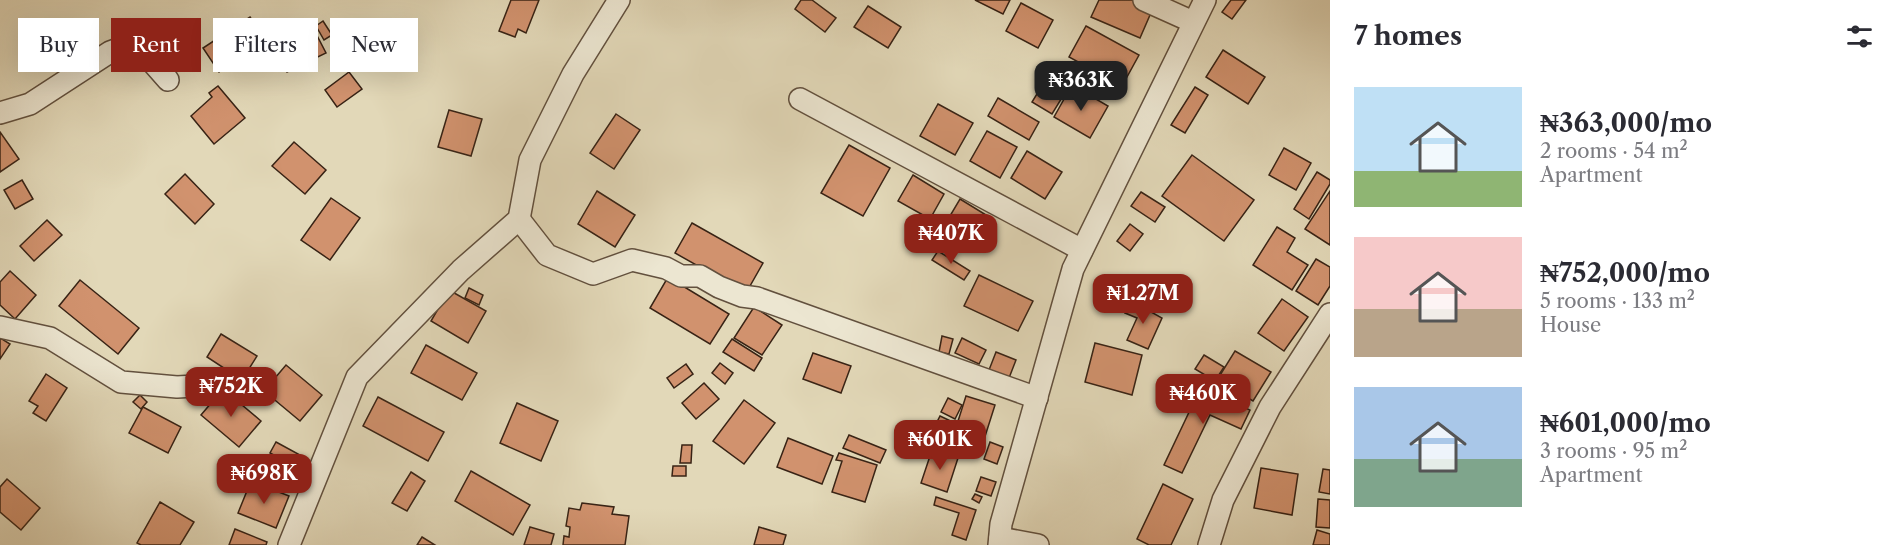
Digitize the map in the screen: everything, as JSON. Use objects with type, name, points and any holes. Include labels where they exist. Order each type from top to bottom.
[{"type":"street","points":[[289,545],[357,377],[461,270],[519,219],[530,160],[573,74],[619,0]]},
{"type":"street","points":[[1144,0],[1193,22]]},
{"type":"street","points":[[1038,545],[999,541],[1001,524],[1073,269],[1204,0]]},
{"type":"street","points":[[0,113],[30,104],[110,52],[126,46],[146,55],[168,80]]},
{"type":"street","points":[[800,99],[1082,250]]},
{"type":"street","points":[[519,219],[547,255],[593,274],[632,260],[666,268],[681,276],[700,276],[742,296],[757,298],[1037,398]]},
{"type":"street","points":[[1209,545],[1223,500],[1270,407],[1330,314]]},
{"type":"street","points":[[0,327],[50,338],[121,382],[177,387],[213,385]]},
{"type":"building","points":[[511,0],[539,0],[526,33],[518,29],[515,37],[499,31]]},
{"type":"building","points":[[801,0],[812,0],[836,18],[825,32],[795,9]]},
{"type":"building","points":[[975,0],[1010,0],[1003,14]]},
{"type":"building","points":[[1099,0],[1136,0],[1153,8],[1140,38],[1091,17]]},
{"type":"building","points":[[1231,0],[1246,0],[1232,19],[1222,12]]},
{"type":"building","points":[[1021,3],[1053,20],[1038,48],[1006,31]]},
{"type":"building","points":[[868,6],[901,27],[888,48],[854,27]]},
{"type":"building","points":[[323,21],[330,32],[330,36],[324,40],[318,25]]},
{"type":"building","points":[[1086,26],[1139,55],[1122,86],[1069,57]]},
{"type":"building","points":[[318,38],[326,53],[318,57]]},
{"type":"building","points":[[213,41],[213,63],[203,48]]},
{"type":"building","points":[[1223,50],[1265,77],[1248,104],[1206,77]]},
{"type":"building","points":[[1051,71],[1071,83],[1052,114],[1032,102]]},
{"type":"building","points":[[349,72],[362,89],[337,107],[325,90]]},
{"type":"building","points":[[1072,85],[1108,106],[1090,138],[1054,117]]},
{"type":"building","points":[[218,86],[245,118],[214,144],[191,116],[212,97],[209,93]]},
{"type":"building","points":[[1195,87],[1208,95],[1185,133],[1171,125]]},
{"type":"building","points":[[998,98],[1039,122],[1029,140],[988,116]]},
{"type":"building","points":[[938,104],[973,123],[955,155],[920,136]]},
{"type":"building","points":[[449,110],[482,119],[471,156],[438,147]]},
{"type":"building","points":[[616,114],[640,130],[614,169],[590,153]]},
{"type":"building","points":[[987,131],[1017,147],[1000,178],[970,161]]},
{"type":"building","points":[[0,132],[19,159],[0,172]]},
{"type":"building","points":[[294,142],[326,170],[305,194],[272,166]]},
{"type":"building","points":[[849,145],[890,168],[863,216],[821,193]]},
{"type":"building","points":[[1284,148],[1311,163],[1296,190],[1269,175]]},
{"type":"building","points":[[1027,151],[1062,172],[1045,199],[1011,178]]},
{"type":"building","points":[[1192,155],[1254,200],[1224,241],[1162,196]]},
{"type":"building","points":[[1317,172],[1330,180],[1330,184],[1309,219],[1294,209]]},
{"type":"building","points":[[185,174],[214,204],[195,224],[165,194]]},
{"type":"building","points":[[913,175],[944,194],[930,219],[898,201]]},
{"type":"building","points":[[22,180],[33,199],[15,209],[4,190]]},
{"type":"building","points":[[597,191],[635,215],[615,247],[578,224]]},
{"type":"building","points":[[1330,191],[1330,245],[1305,229]]},
{"type":"building","points":[[1141,192],[1165,207],[1155,222],[1131,206]]},
{"type":"building","points":[[331,198],[360,218],[330,260],[301,240]]},
{"type":"building","points":[[960,199],[991,218],[976,244],[944,226]]},
{"type":"building","points":[[47,220],[62,235],[34,261],[20,246]]},
{"type":"building","points":[[692,223],[763,263],[746,293],[675,253]]},
{"type":"building","points":[[1130,224],[1143,234],[1130,251],[1117,241]]},
{"type":"building","points":[[1277,227],[1295,238],[1287,252],[1308,265],[1292,290],[1253,265]]},
{"type":"building","points":[[938,251],[970,271],[964,280],[932,260]]},
{"type":"building","points":[[1316,259],[1330,267],[1330,286],[1318,305],[1296,291]]},
{"type":"building","points":[[10,271],[36,295],[15,319],[0,305],[0,282]]},
{"type":"building","points":[[979,275],[1033,301],[1018,331],[964,306]]},
{"type":"building","points":[[668,277],[729,314],[710,344],[650,308]]},
{"type":"building","points":[[80,280],[139,328],[118,354],[59,306]]},
{"type":"building","points":[[469,288],[483,295],[479,305],[465,298]]},
{"type":"building","points":[[449,290],[486,311],[468,343],[431,321]]},
{"type":"building","points":[[1282,299],[1308,317],[1284,351],[1258,333]]},
{"type":"building","points":[[1131,300],[1152,310],[1151,312],[1162,318],[1148,349],[1127,340],[1137,318],[1125,313]]},
{"type":"building","points":[[754,307],[782,325],[762,355],[734,338]]},
{"type":"building","points":[[221,334],[257,356],[242,380],[207,357]]},
{"type":"building","points":[[942,336],[953,339],[949,354],[939,352]]},
{"type":"building","points":[[0,338],[10,344],[0,359]]},
{"type":"building","points":[[962,338],[986,350],[979,364],[955,353]]},
{"type":"building","points":[[732,339],[762,358],[754,371],[723,352]]},
{"type":"building","points":[[1095,343],[1142,355],[1132,395],[1085,382]]},
{"type":"building","points":[[426,345],[477,373],[462,400],[411,373]]},
{"type":"building","points":[[1235,351],[1271,372],[1253,401],[1217,380]]},
{"type":"building","points":[[996,352],[1016,360],[1009,378],[989,370]]},
{"type":"building","points":[[813,353],[851,366],[841,393],[803,379]]},
{"type":"building","points":[[1204,355],[1224,367],[1215,381],[1195,369]]},
{"type":"building","points":[[720,363],[733,373],[725,384],[712,373]]},
{"type":"building","points":[[686,364],[693,374],[674,388],[667,378]]},
{"type":"building","points":[[286,365],[322,395],[300,421],[264,391]]},
{"type":"building","points":[[46,374],[67,388],[46,421],[33,413],[38,406],[29,401]]},
{"type":"building","points":[[704,383],[719,399],[696,419],[682,403]]},
{"type":"building","points":[[1201,387],[1250,410],[1241,429],[1210,415],[1182,473],[1164,465]]},
{"type":"building","points":[[223,389],[261,421],[239,447],[201,415]]},
{"type":"building","points":[[140,395],[147,402],[141,409],[133,402]]},
{"type":"building","points":[[966,396],[995,405],[981,449],[952,440]]},
{"type":"building","points":[[378,397],[444,432],[428,461],[363,426]]},
{"type":"building","points":[[948,398],[962,405],[955,419],[941,412]]},
{"type":"building","points":[[744,400],[775,423],[744,464],[713,441]]},
{"type":"building","points":[[517,403],[558,421],[541,461],[500,443]]},
{"type":"building","points":[[143,407],[181,427],[168,453],[129,433]]},
{"type":"building","points":[[940,416],[955,423],[949,437],[933,430]]},
{"type":"building","points":[[849,435],[886,450],[880,463],[843,448]]},
{"type":"building","points":[[788,438],[833,456],[822,484],[777,467]]},
{"type":"building","points":[[276,442],[300,455],[294,466],[270,453]]},
{"type":"building","points":[[990,442],[1003,447],[997,464],[984,459]]},
{"type":"building","points":[[682,445],[692,445],[691,463],[680,463]]},
{"type":"building","points":[[932,450],[958,458],[947,492],[921,483]]},
{"type":"building","points":[[839,453],[877,465],[865,502],[832,492],[842,461],[836,460]]},
{"type":"building","points":[[266,459],[295,472],[291,483],[262,470]]},
{"type":"building","points":[[673,466],[686,466],[686,476],[672,476]]},
{"type":"building","points":[[1261,468],[1298,474],[1292,515],[1254,508]]},
{"type":"building","points":[[1323,469],[1330,470],[1330,494],[1319,492]]},
{"type":"building","points":[[471,471],[530,505],[513,535],[455,501]]},
{"type":"building","points":[[411,472],[425,481],[407,511],[392,503]]},
{"type":"building","points":[[981,477],[996,482],[991,496],[976,491]]},
{"type":"building","points":[[7,479],[40,508],[21,530],[0,512],[0,487]]},
{"type":"building","points":[[251,481],[289,496],[276,528],[238,513]]},
{"type":"building","points":[[1163,484],[1193,499],[1171,545],[1149,545],[1137,539]]},
{"type":"building","points":[[975,494],[982,497],[979,503],[972,499]]},
{"type":"building","points":[[936,497],[976,510],[966,540],[952,535],[959,513],[934,505]]},
{"type":"building","points":[[1318,499],[1330,500],[1330,528],[1316,527]]},
{"type":"building","points":[[160,502],[194,522],[180,545],[141,545],[137,543]]},
{"type":"building","points":[[582,503],[614,507],[612,514],[629,516],[625,545],[563,545],[564,536],[569,537],[570,527],[566,526],[569,508],[580,510]]},
{"type":"building","points":[[530,527],[554,534],[551,545],[524,545]]},
{"type":"building","points":[[759,527],[786,535],[783,545],[754,545]]},
{"type":"building","points":[[235,529],[267,542],[266,545],[229,545]]},
{"type":"building","points":[[1317,530],[1330,534],[1330,545],[1313,545]]},
{"type":"building","points":[[422,537],[435,545],[417,545]]}]
